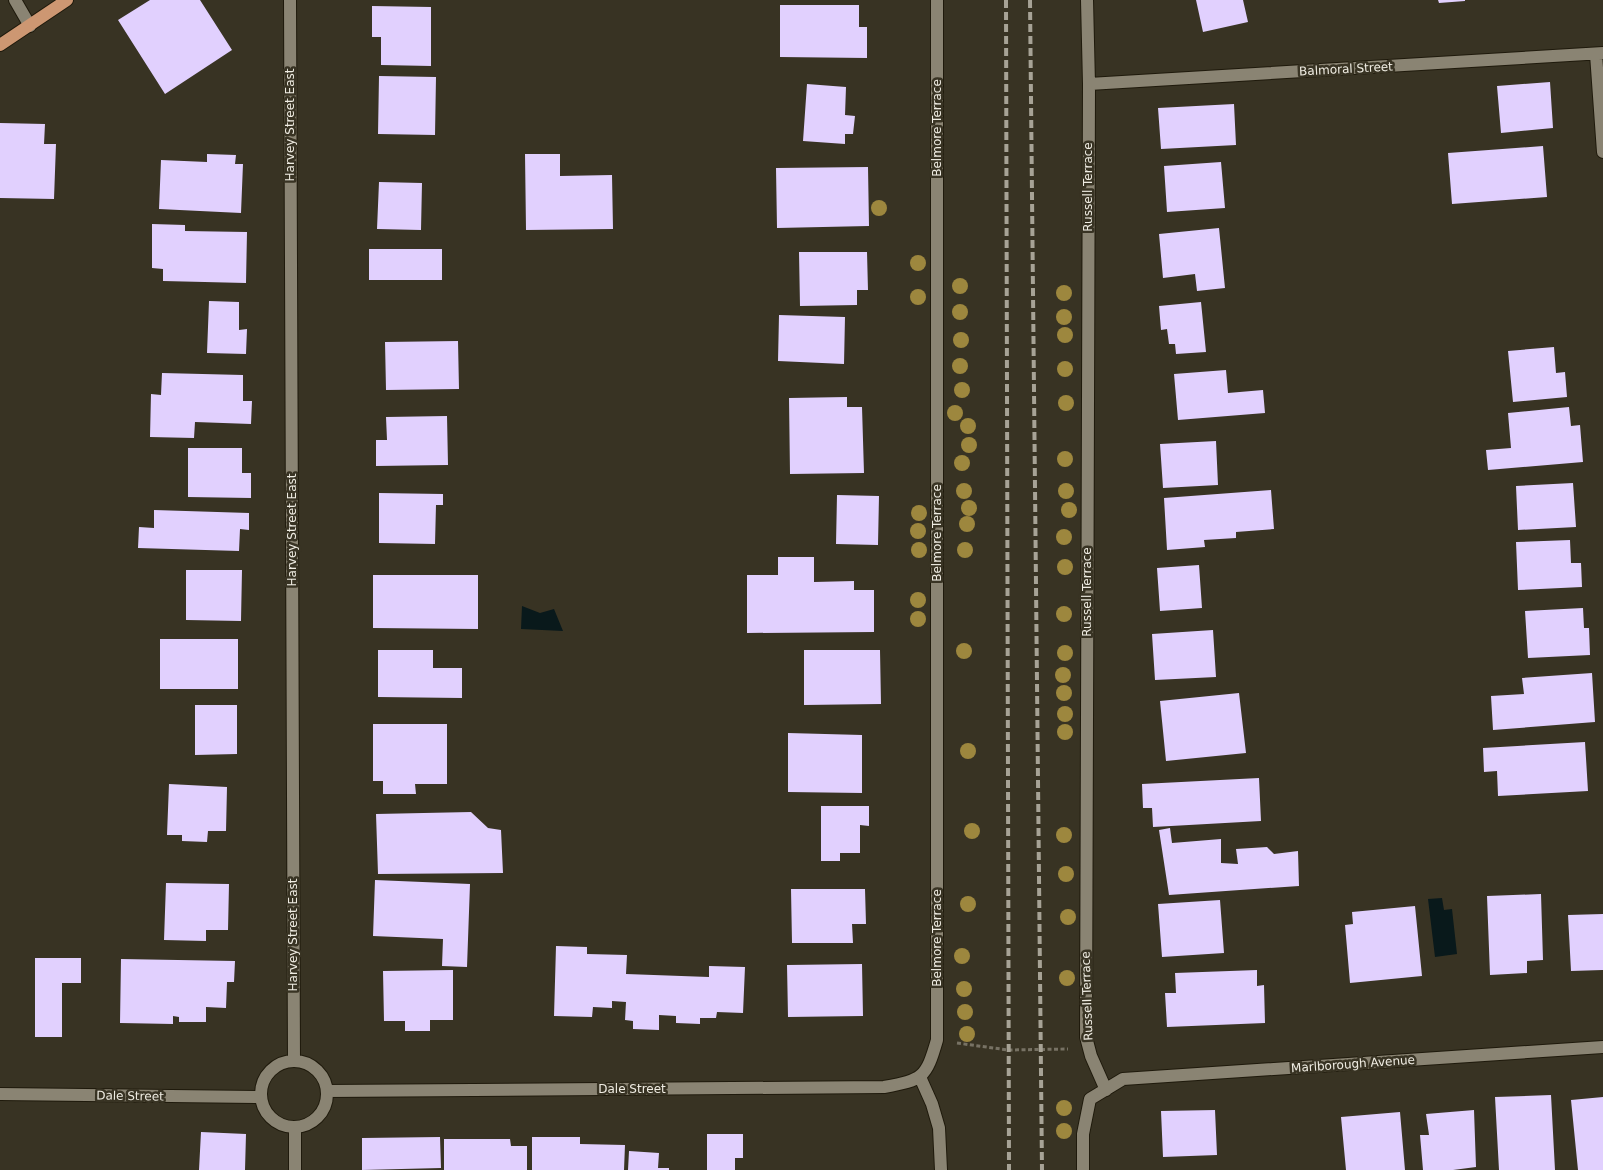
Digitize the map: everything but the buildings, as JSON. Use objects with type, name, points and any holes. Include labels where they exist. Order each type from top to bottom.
[{"type":"main road","points":[[0,45],[67,0]]},
{"type":"street","points":[[15,0],[30,26]]},
{"type":"street","name":"Harvey Street East","points":[[290,0],[294,1060]]},
{"type":"street","name":"Belmore Terrace","points":[[920,1077],[930,1064],[936,1040],[937,0]]},
{"type":"street","name":"Russell Terrace","points":[[1087,0],[1089,84],[1086,1037],[1091,1056],[1106,1090]]},
{"type":"street","points":[[1599,54],[1603,152]]},
{"type":"street","name":"Balmoral Street","points":[[1089,84],[1599,54]]},
{"type":"street","name":"Marlborough Avenue","points":[[1106,1090],[1123,1079],[1603,1047]]},
{"type":"street","points":[[294,1060],[307,1063],[318,1071],[325,1081],[327,1091],[326,1102],[321,1113],[309,1124],[295,1127],[278,1124],[265,1110],[261,1097],[262,1082],[272,1069],[281,1063],[294,1060]]},
{"type":"street","points":[[920,1077],[932,1104],[939,1128],[941,1170]]},
{"type":"street","name":"Dale Street","points":[[327,1091],[884,1087],[920,1077]]},
{"type":"street","points":[[1083,1170],[1083,1134],[1090,1099],[1106,1090]]},
{"type":"street","name":"Dale Street","points":[[0,1094],[261,1097]]},
{"type":"street","points":[[295,1127],[295,1170]]},
{"type":"path","points":[[936,1040],[1008,1050],[1074,1049]]},
{"type":"shaded area","points":[[522,606],[540,613],[554,609],[563,631],[521,629]]},
{"type":"shaded area","points":[[1442,898],[1444,910],[1452,909],[1457,954],[1435,957],[1428,899]]},
{"type":"railway","points":[[1006,0],[1009,1170]]},
{"type":"railway","points":[[1030,0],[1042,1170]]}]
